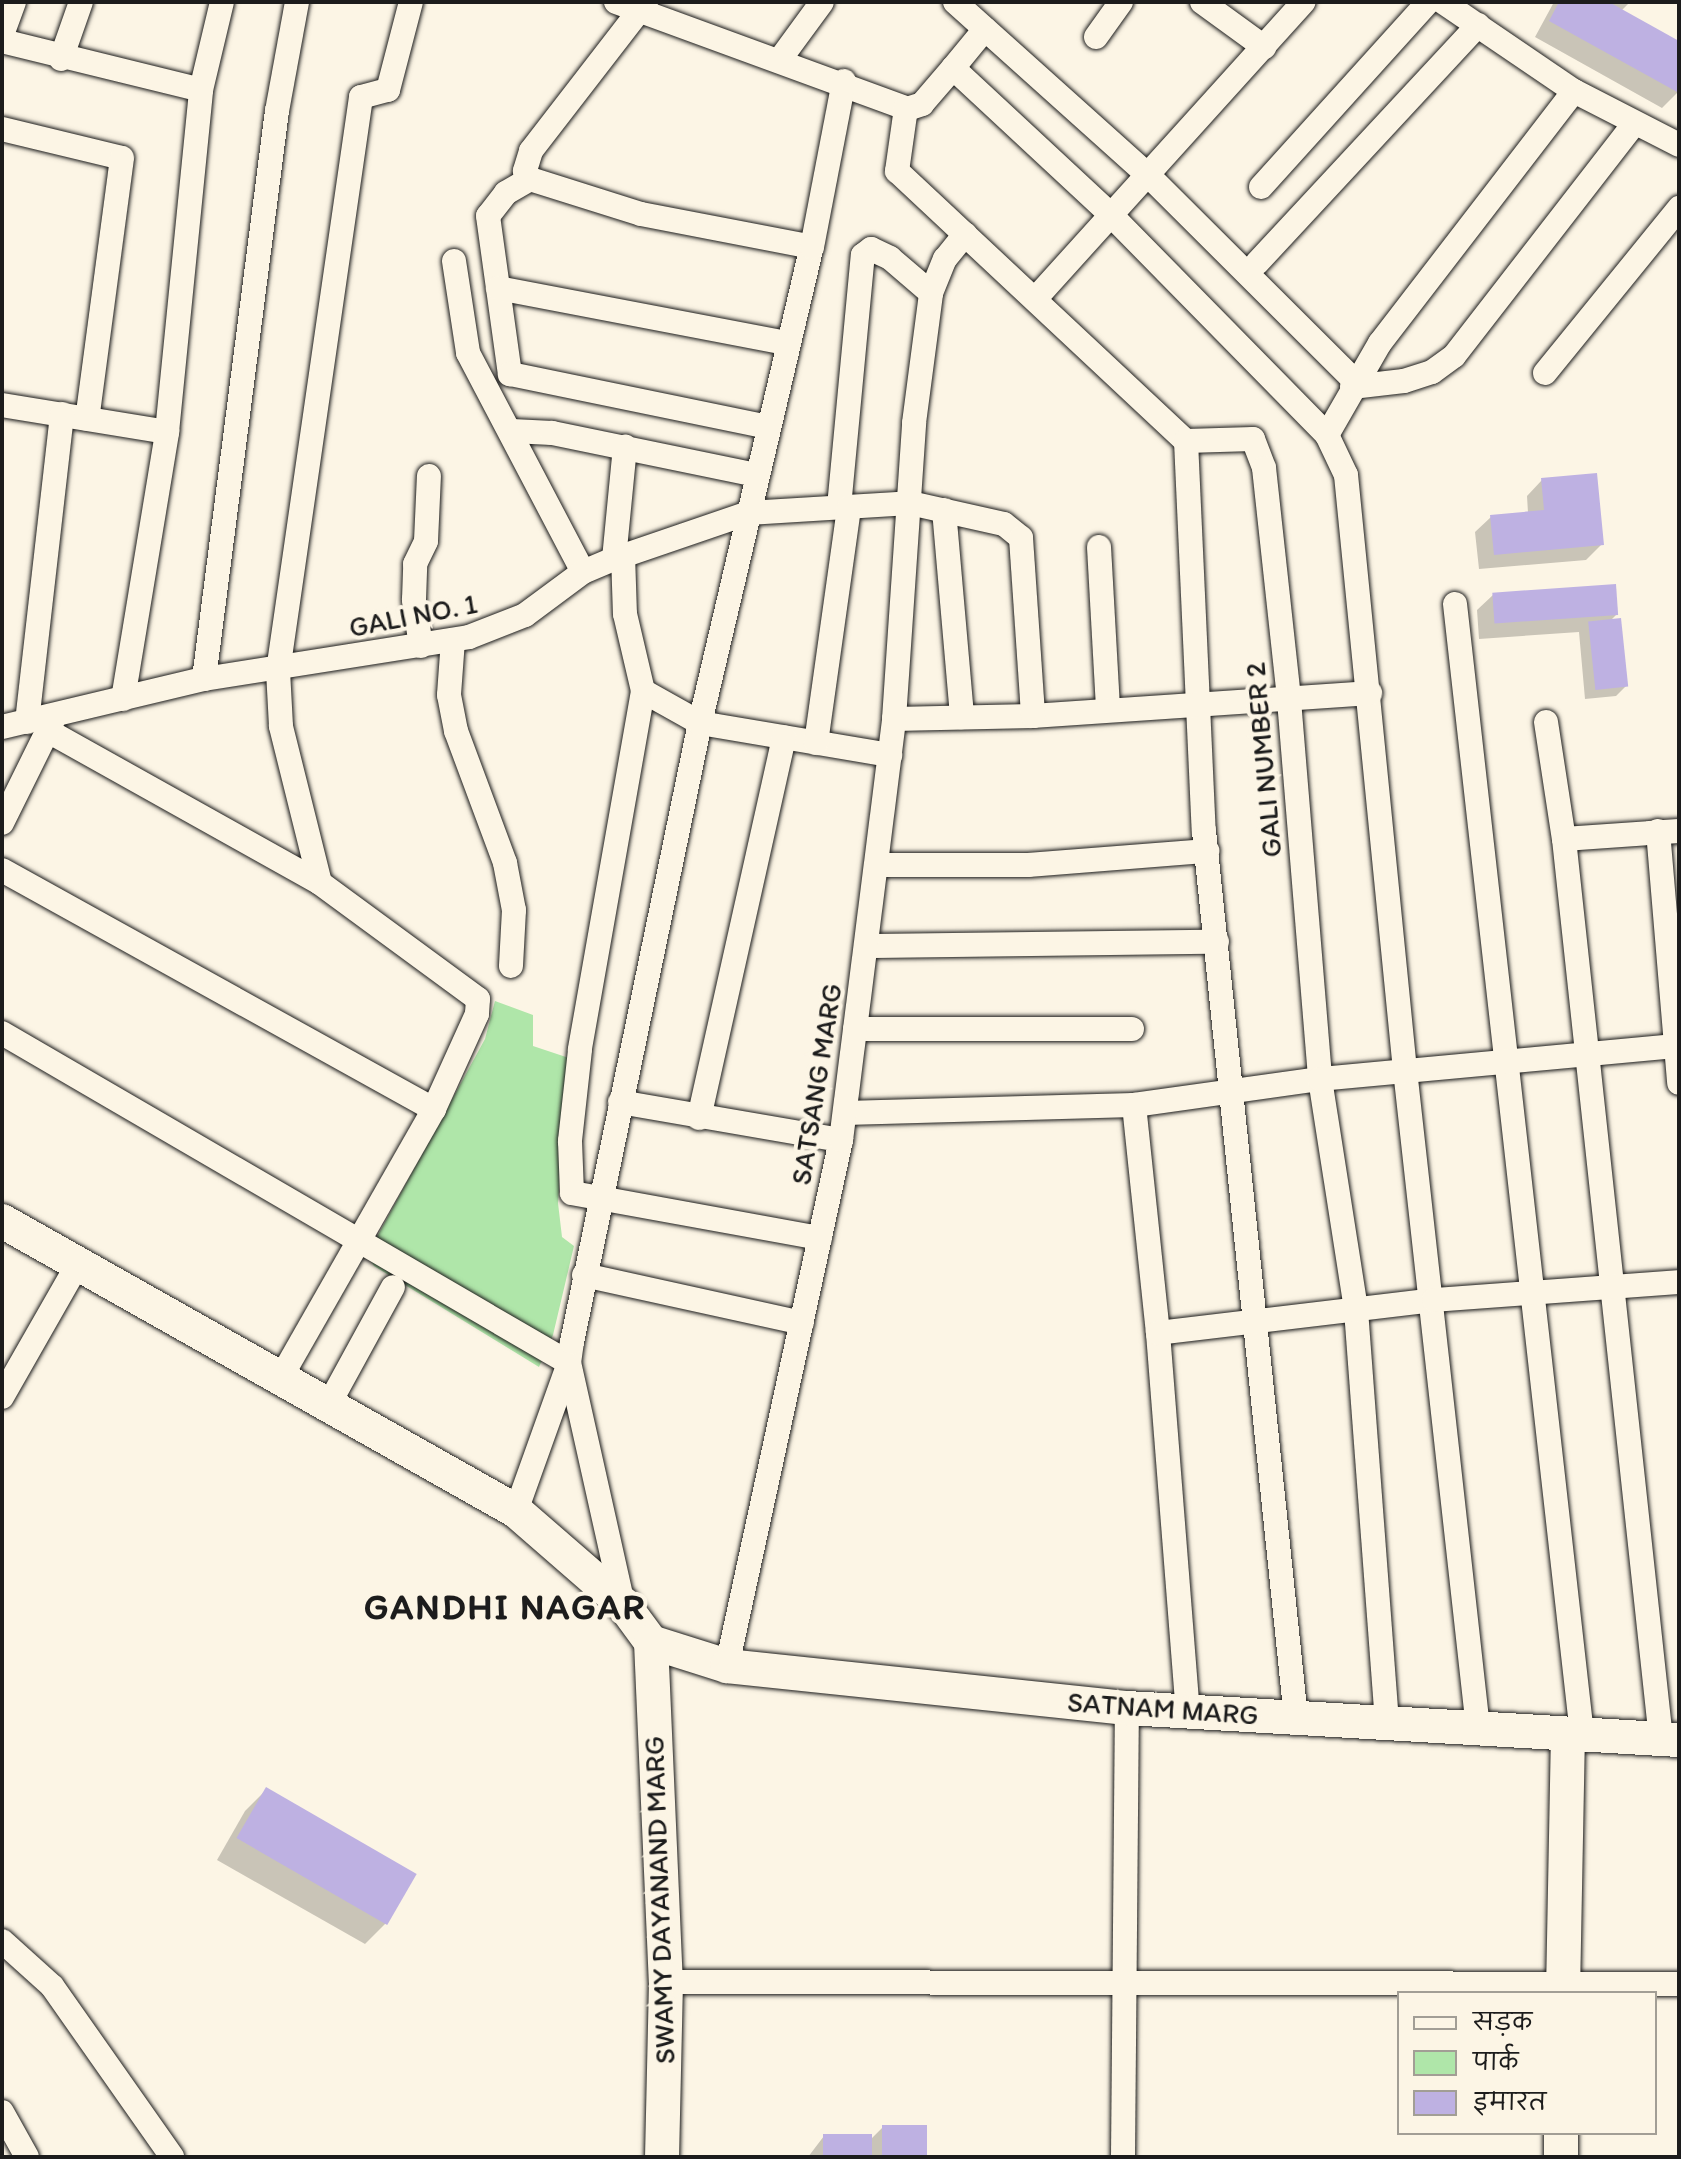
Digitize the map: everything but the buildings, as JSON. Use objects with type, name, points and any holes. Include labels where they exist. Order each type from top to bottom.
[{"type":"street","points":[[14,2],[2,38],[61,59],[201,90]]},
{"type":"street","points":[[61,59],[81,2]]},
{"type":"street","points":[[123,699],[167,432],[201,90],[222,2]]},
{"type":"street","points":[[204,679],[277,111],[297,2]]},
{"type":"street","points":[[320,883],[281,726],[278,671],[361,97],[388,90],[411,2]]},
{"type":"street","points":[[781,58],[822,2]]},
{"type":"street","points":[[955,2],[1148,175],[1354,384],[1404,381],[1432,372],[1454,356],[1634,124]]},
{"type":"street","points":[[1096,37],[1121,2]]},
{"type":"street","points":[[1202,2],[1264,47]]},
{"type":"street","points":[[1036,298],[1303,2]]},
{"type":"street","points":[[1261,187],[1428,2]]},
{"type":"street","points":[[1443,2],[1574,91],[1679,145]]},
{"type":"street","points":[[812,247],[641,214],[530,179],[525,171],[531,151],[633,5],[844,81],[907,109],[922,104],[985,29]]},
{"type":"street","points":[[1257,263],[1478,25]]},
{"type":"street","points":[[953,68],[1112,216],[1327,435],[1350,496],[1405,1070],[1434,1300],[1478,1728]]},
{"type":"street","points":[[516,1511],[569,1363],[584,1275],[700,723],[812,247],[844,81]]},
{"type":"street","points":[[1327,435],[1354,384],[1443,257],[1574,91]]},
{"type":"street","points":[[907,109],[895,167],[1186,441],[1207,851],[1296,1718]]},
{"type":"street","points":[[2,129],[122,158],[87,419]]},
{"type":"street","points":[[530,179],[506,193],[488,216],[510,374],[769,427]]},
{"type":"street","points":[[1545,373],[1679,208]]},
{"type":"street","name":"SATSANG MARG","points":[[727,1666],[841,1140],[894,719],[910,503],[931,293],[945,259],[965,234]]},
{"type":"street","points":[[816,743],[844,507],[863,255],[871,249],[890,258],[931,293]]},
{"type":"street","points":[[454,261],[468,353],[512,431],[583,572]]},
{"type":"street","points":[[498,288],[787,343]]},
{"type":"street","points":[[2,405],[167,432]]},
{"type":"street","points":[[27,722],[62,414]]},
{"type":"street","points":[[512,431],[552,433],[757,475]]},
{"type":"street","name":"GALI NUMBER 2","points":[[1186,441],[1253,439],[1264,468],[1289,700],[1320,1079],[1356,1310],[1387,1723]]},
{"type":"street","points":[[625,447],[619,557],[625,614],[643,691],[580,1050],[570,1141],[572,1193],[820,1238]]},
{"type":"street","points":[[421,646],[414,600],[415,564],[426,541],[429,476]]},
{"type":"street","name":"GALI NO. 1","points":[[2,727],[27,722],[52,724],[123,699],[204,679],[278,671],[453,640],[513,621],[583,572],[748,513],[910,503],[1004,524],[1021,538],[1033,716]]},
{"type":"street","points":[[944,510],[962,717]]},
{"type":"street","points":[[1099,547],[1108,710]]},
{"type":"street","points":[[1455,604],[1506,1061],[1536,1293],[1575,1734],[1563,1988]]},
{"type":"street","points":[[453,640],[449,695],[456,731],[505,863],[514,910],[511,966]]},
{"type":"street","points":[[643,691],[700,723],[890,755]]},
{"type":"street","points":[[894,719],[1033,716],[1370,693]]},
{"type":"street","points":[[1546,722],[1564,839],[1611,1285],[1670,1739]]},
{"type":"street","points":[[2,823],[52,724],[320,883],[478,999],[477,1014],[434,1109],[281,1377]]},
{"type":"street","points":[[699,1118],[784,737]]},
{"type":"street","points":[[1564,839],[1669,831],[1679,1083]]},
{"type":"street","points":[[877,865],[1028,865],[1207,851]]},
{"type":"street","points":[[2,870],[434,1109]]},
{"type":"street","points":[[866,946],[1217,942]]},
{"type":"street","points":[[855,1029],[1132,1029]]},
{"type":"street","points":[[2,1033],[358,1243],[569,1363],[623,1604]]},
{"type":"street","points":[[845,1113],[1134,1105],[1320,1079],[1677,1047]]},
{"type":"street","points":[[620,1102],[841,1140]]},
{"type":"street","points":[[1134,1105],[1158,1333],[1188,1711]]},
{"type":"street","points":[[2,1221],[516,1511],[623,1604],[651,1642]]},
{"type":"street","points":[[2,1397],[78,1264]]},
{"type":"street","points":[[584,1275],[802,1323]]},
{"type":"street","points":[[1158,1333],[1434,1300],[1679,1282]]},
{"type":"street","points":[[329,1404],[393,1287]]},
{"type":"street","name":"SATNAM MARG","points":[[651,1642],[727,1666],[1127,1708],[1670,1739]]},
{"type":"street","name":"SWAMY DAYANAND MARG","points":[[651,1642],[666,1982],[662,2157]]},
{"type":"street","points":[[1123,2157],[1127,1708]]},
{"type":"street","points":[[2,1941],[52,1986],[172,2157]]},
{"type":"street","points":[[666,1982],[1563,1988],[1679,1984]]},
{"type":"street","points":[[2,2112],[27,2157]]},
{"type":"street","points":[[1561,2135],[1561,2157]]},
{"type":"green space","points":[[495,1001],[533,1015],[533,1046],[569,1058],[558,1203],[562,1237],[574,1246],[553,1335],[539,1367],[374,1266],[367,1255],[485,1039]]},
{"type":"district","name":"GANDHI NAGAR","points":[[505,1607]]}]
